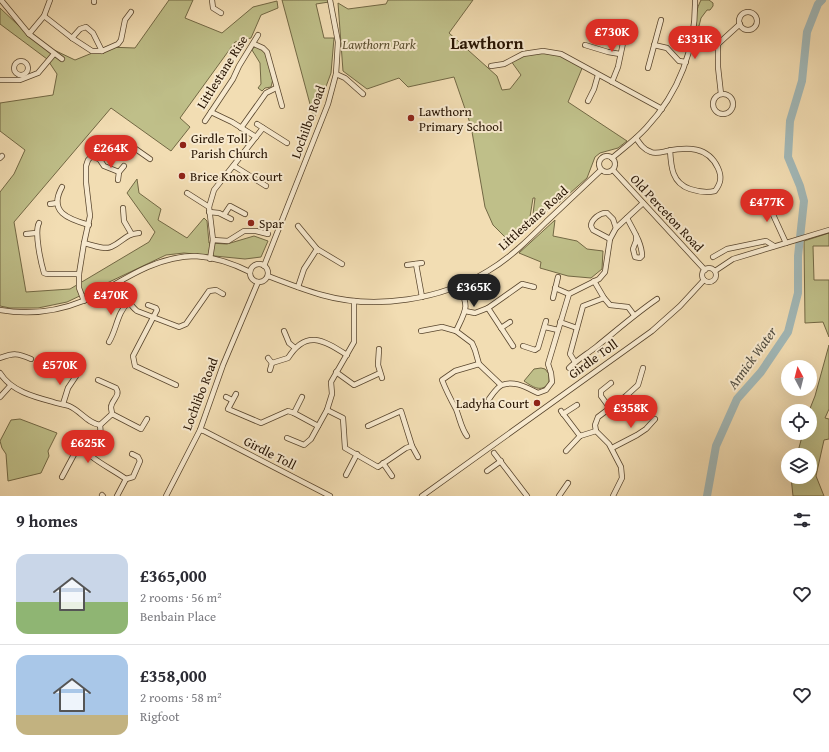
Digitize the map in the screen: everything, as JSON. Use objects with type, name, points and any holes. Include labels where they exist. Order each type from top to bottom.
[{"type":"street","points":[[1,0],[29,34],[62,59]]},
{"type":"street","points":[[29,34],[44,16],[50,0]]},
{"type":"street","points":[[212,0],[213,8],[221,13]]},
{"type":"street","name":"Lochilbo Road","points":[[264,266],[328,104],[336,74],[338,42],[330,0]]},
{"type":"street","points":[[612,158],[646,128],[671,97],[686,62],[692,36],[695,0]]},
{"type":"street","points":[[44,16],[72,38],[92,51],[102,51],[118,44],[122,40],[125,20],[131,12]]},
{"type":"street","points":[[648,68],[661,20]]},
{"type":"street","points":[[721,94],[718,67],[718,44],[740,24]]},
{"type":"street","points":[[72,38],[80,28],[86,27],[93,33],[102,51]]},
{"type":"street","points":[[612,82],[618,67],[626,28]]},
{"type":"street","name":"Littlestane Rise","points":[[205,121],[233,79],[239,66],[254,44],[258,35]]},
{"type":"street","points":[[692,36],[707,38],[718,44]]},
{"type":"street","points":[[254,44],[266,49],[282,106]]},
{"type":"street","points":[[584,45],[620,54]]},
{"type":"street","points":[[654,45],[667,48],[679,61],[686,62]]},
{"type":"street","points":[[491,66],[504,64],[523,54],[543,51],[561,54],[662,109]]},
{"type":"street","points":[[0,80],[20,80],[38,73],[54,54]]},
{"type":"street","points":[[20,74],[20,80]]},
{"type":"street","name":"Lochilbo Road","points":[[336,74],[345,78],[363,94]]},
{"type":"street","points":[[588,101],[594,89],[598,74]]},
{"type":"street","points":[[241,128],[266,93],[276,88]]},
{"type":"street","points":[[721,94],[729,96],[732,102],[732,106],[729,111],[722,114],[715,110],[713,103],[715,98],[721,94]]},
{"type":"street","name":"Littlestane Rise","points":[[211,112],[256,137]]},
{"type":"street","points":[[257,124],[287,143]]},
{"type":"street","points":[[210,258],[213,240],[209,210],[214,190],[263,128]]},
{"type":"street","points":[[84,301],[78,288],[78,274],[90,216],[86,182],[86,166],[88,160],[107,141],[120,138],[150,159]]},
{"type":"street","points":[[636,138],[645,150],[654,153],[680,148],[698,149],[708,155],[716,162],[721,174],[720,184],[715,191],[706,193],[682,187],[675,178],[670,150]]},
{"type":"street","points":[[92,155],[100,160],[104,166],[119,172]]},
{"type":"street","points":[[606,156],[612,158],[615,163],[613,170],[606,173],[601,170],[599,165],[602,158],[606,156]]},
{"type":"street","points":[[118,180],[119,172],[124,166]]},
{"type":"street","points":[[234,166],[266,186]]},
{"type":"street","name":"Littlestane Road","points":[[268,276],[323,296],[354,301],[402,301],[442,292],[488,271],[524,245],[601,170]]},
{"type":"street","name":"Old Perceton Road","points":[[613,170],[705,270]]},
{"type":"street","points":[[62,187],[58,194],[57,203],[60,212],[65,216],[89,225]]},
{"type":"street","points":[[187,193],[209,210],[231,219]]},
{"type":"street","points":[[764,196],[786,243]]},
{"type":"street","points":[[50,204],[57,203]]},
{"type":"street","points":[[489,399],[501,385],[511,383],[522,385],[538,394],[546,390],[552,382],[552,373],[548,364],[569,294],[599,279],[605,272],[610,239],[616,228],[643,203]]},
{"type":"street","points":[[224,215],[230,206],[244,214]]},
{"type":"street","points":[[124,208],[124,221],[131,233]]},
{"type":"street","points":[[610,239],[593,230],[590,224],[601,214],[607,213],[612,219],[616,228]]},
{"type":"street","points":[[627,218],[636,235]]},
{"type":"street","points":[[39,223],[37,225],[36,233],[44,273],[78,274]]},
{"type":"street","points":[[298,226],[317,249],[342,264]]},
{"type":"street","points":[[715,271],[733,259],[829,230]]},
{"type":"street","points":[[213,240],[228,241],[244,231],[256,231],[268,234]]},
{"type":"street","points":[[26,234],[36,233]]},
{"type":"street","points":[[84,243],[104,248],[111,247],[131,233],[139,233]]},
{"type":"street","points":[[712,257],[726,249],[766,240],[774,246]]},
{"type":"street","points":[[740,246],[742,256]]},
{"type":"street","points":[[298,287],[304,269],[317,249]]},
{"type":"street","points":[[0,310],[28,313],[45,312],[84,301],[151,265],[175,258],[195,256],[210,258],[251,270]]},
{"type":"street","points":[[407,265],[422,263]]},
{"type":"street","points":[[259,264],[264,266],[268,271],[268,276],[265,280],[256,281],[251,278],[251,270],[259,264]]},
{"type":"street","points":[[416,264],[422,297]]},
{"type":"street","points":[[711,268],[715,271],[716,277],[713,281],[708,282],[704,280],[703,276],[705,270],[711,268]]},
{"type":"street","points":[[553,298],[558,277]]},
{"type":"street","name":"Girdle Toll","points":[[422,496],[652,331],[680,306],[704,280]]},
{"type":"street","points":[[121,281],[129,302],[133,308],[179,327],[186,324],[209,291],[216,290],[223,294]]},
{"type":"street","name":"Lochlibo Road","points":[[166,496],[200,430],[223,365],[251,298],[256,281]]},
{"type":"street","points":[[594,281],[610,305],[628,307],[634,315]]},
{"type":"street","points":[[456,331],[466,311],[466,301],[459,284]]},
{"type":"street","points":[[466,311],[475,313],[488,308],[522,284],[534,287]]},
{"type":"street","points":[[555,288],[569,294]]},
{"type":"street","points":[[575,362],[570,354],[584,306],[604,298]]},
{"type":"street","points":[[569,368],[634,315],[657,299]]},
{"type":"street","points":[[287,438],[304,445],[306,444],[311,439],[327,410],[332,394],[331,382],[354,342],[354,301]]},
{"type":"street","points":[[109,342],[123,308],[129,302]]},
{"type":"street","points":[[148,305],[156,308],[157,310],[133,356],[133,362],[135,366],[176,385]]},
{"type":"street","points":[[488,308],[514,346]]},
{"type":"street","points":[[524,346],[535,350],[538,348],[546,321]]},
{"type":"street","points":[[501,328],[510,322]]},
{"type":"street","points":[[560,322],[577,328]]},
{"type":"street","points":[[421,330],[442,327],[456,331],[472,343],[479,364],[501,385]]},
{"type":"street","points":[[545,327],[558,330]]},
{"type":"street","points":[[284,331],[289,343],[295,348]]},
{"type":"street","points":[[272,363],[288,358],[295,348],[305,341],[320,341],[329,343],[347,355]]},
{"type":"street","points":[[336,372],[354,385],[381,376],[378,365],[379,349]]},
{"type":"street","points":[[0,358],[18,354],[31,359]]},
{"type":"street","points":[[52,356],[75,370],[76,376],[68,388],[63,404]]},
{"type":"street","points":[[268,358],[272,363]]},
{"type":"street","points":[[270,370],[272,363]]},
{"type":"street","points":[[467,436],[461,428],[456,410],[448,397],[442,380],[455,371],[479,364]]},
{"type":"street","points":[[613,496],[620,484],[622,474],[621,467],[612,448],[596,431],[595,425],[598,416],[626,396],[638,385],[643,368]]},
{"type":"street","points":[[0,373],[10,386],[19,391],[63,404],[74,409],[93,424],[100,425]]},
{"type":"street","points":[[98,380],[116,388],[118,394],[111,406],[112,414]]},
{"type":"street","points":[[609,407],[601,396],[601,391],[611,383]]},
{"type":"street","points":[[0,397],[10,386]]},
{"type":"street","points":[[226,414],[236,394]]},
{"type":"street","points":[[226,397],[232,400]]},
{"type":"street","points":[[294,412],[302,397]]},
{"type":"street","points":[[577,405],[562,413],[580,436]]},
{"type":"street","points":[[228,409],[261,423],[288,411],[294,412],[318,426]]},
{"type":"street","points":[[327,410],[343,418],[345,448],[378,467],[406,448],[412,446]]},
{"type":"street","points":[[368,426],[401,412],[412,446],[418,457]]},
{"type":"street","points":[[100,425],[112,414]]},
{"type":"street","points":[[112,414],[141,428],[148,419]]},
{"type":"street","points":[[612,448],[646,429],[655,419]]},
{"type":"street","points":[[91,456],[102,433],[100,425]]},
{"type":"street","name":"Girdle Toll","points":[[200,430],[330,496]]},
{"type":"street","points":[[566,451],[580,436],[596,431]]},
{"type":"street","points":[[62,477],[77,449],[75,445],[80,435]]},
{"type":"street","points":[[77,449],[91,456],[110,470],[126,479],[133,477],[140,462],[138,457],[132,454]]},
{"type":"street","points":[[494,453],[527,496]]},
{"type":"street","points":[[346,475],[357,454]]},
{"type":"street","points":[[487,472],[500,461]]},
{"type":"street","points":[[383,463],[392,476]]},
{"type":"street","points":[[117,496],[126,479]]},
{"type":"street","points":[[559,496],[568,483]]},
{"type":"green space","points":[[169,0],[193,0],[185,18],[222,33],[253,7],[277,1],[278,8],[261,15],[251,38],[235,42],[180,118],[190,127],[171,151],[111,108],[14,222],[26,292],[70,289],[149,242],[155,232],[127,193],[137,179],[139,193],[161,209],[158,220],[187,238],[204,218],[207,221],[209,243],[227,244],[254,236],[268,241],[261,257],[245,259],[184,253],[166,255],[67,302],[38,308],[10,308],[0,306],[0,192],[14,174],[25,150],[0,131],[0,103],[53,95],[57,74],[47,59],[0,24],[0,8],[35,41],[75,60],[107,47],[135,48]]},
{"type":"green space","points":[[282,0],[328,0],[329,2],[316,4],[324,38],[334,38],[331,73],[314,119]]},
{"type":"green space","name":"Lawthorn Park","points":[[388,0],[473,0],[449,33],[497,76],[502,90],[510,89],[521,75],[511,61],[531,52],[539,51],[556,53],[564,56],[583,66],[568,102],[627,141],[618,148],[600,153],[595,157],[587,178],[560,202],[532,222],[535,198],[533,198],[529,223],[517,233],[517,239],[512,244],[493,225],[485,207],[471,126],[454,77],[408,87],[399,78],[367,89],[343,71],[338,3],[348,9],[386,4]]},
{"type":"green space","points":[[701,0],[709,0],[713,3],[713,6],[710,10],[707,10],[701,18],[699,26],[696,27],[696,13]]},
{"type":"green space","points":[[254,47],[265,51],[273,79],[271,87],[265,88],[262,91],[258,88],[261,84],[260,63],[252,50]]},
{"type":"green space","points":[[555,220],[553,236],[577,241],[587,249],[603,251],[602,269],[591,278],[568,276],[540,268],[541,262],[519,253]]},
{"type":"green space","points":[[829,233],[829,246],[813,246],[814,280],[829,280],[829,337],[823,322],[805,323],[804,241]]},
{"type":"green space","points":[[829,345],[829,409],[825,418],[829,419],[829,439],[824,440],[817,472],[817,448],[799,448],[801,440],[817,440],[817,404],[812,404],[815,396],[817,396],[817,389]]},
{"type":"green space","points":[[534,369],[545,369],[549,374],[549,383],[546,386],[543,388],[537,388],[524,381]]},
{"type":"green space","points":[[20,419],[57,433],[48,451],[49,456],[41,473],[8,481],[6,454],[0,441],[11,420]]},
{"type":"green space","points":[[817,478],[824,496],[793,496],[792,484],[817,484]]},
{"type":"waterway","name":"Annick Water","points":[[707,496],[716,446],[737,399],[761,372],[788,332],[798,293],[798,256],[804,201],[800,186],[788,157],[790,121],[802,81],[807,32],[818,4],[822,0]]},
{"type":"place","name":"Lawthorn Primary School","points":[[411,118]]},
{"type":"place","name":"Girdle Toll Parish Church","points":[[183,145]]},
{"type":"place","name":"Brice Knox Court","points":[[182,176]]},
{"type":"place","name":"Spar","points":[[251,223]]},
{"type":"place","name":"Ladyha Court","points":[[537,403]]},
{"type":"district","name":"Lawthorn","points":[[487,42]]}]
